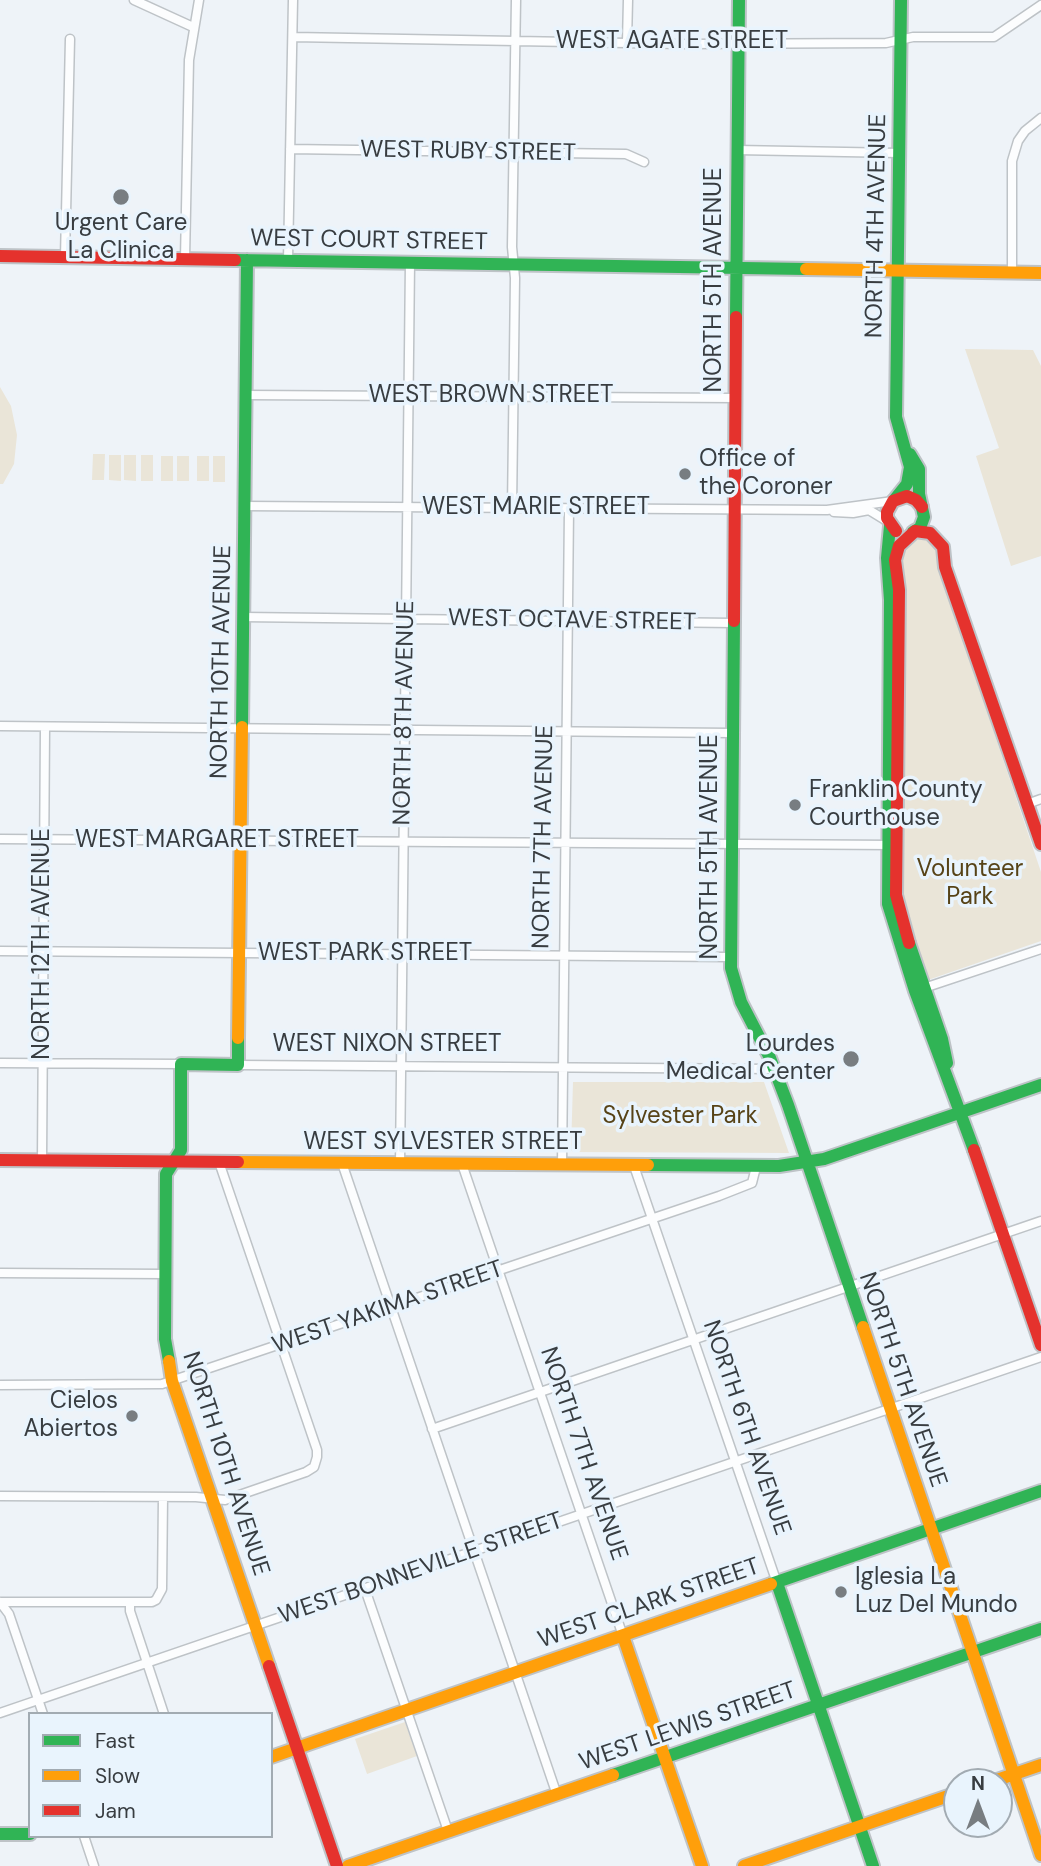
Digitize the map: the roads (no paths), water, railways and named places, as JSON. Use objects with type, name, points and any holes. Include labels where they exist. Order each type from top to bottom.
[{"type":"street","points":[[134,0],[193,27]]},
{"type":"street","points":[[185,259],[189,60],[200,0]]},
{"type":"street","points":[[288,260],[293,0]]},
{"type":"street","points":[[512,508],[516,0]]},
{"type":"street","points":[[627,42],[628,0]]},
{"type":"street","name":"NORTH 5TH AVENUE","points":[[739,0],[729,957],[741,1002],[774,1069],[1041,1855]]},
{"type":"street","name":"NORTH 4TH AVENUE","points":[[894,500],[906,487],[910,462],[895,417],[901,0]]},
{"type":"street","name":"WEST AGATE STREET","points":[[293,37],[738,44],[900,42],[913,37],[993,37],[1041,5]]},
{"type":"street","points":[[65,257],[70,38]]},
{"type":"street","points":[[1012,272],[1013,161],[1018,141],[1025,131],[1041,118]]},
{"type":"street","name":"WEST RUBY STREET","points":[[290,149],[626,154],[645,162]]},
{"type":"street","points":[[737,150],[899,153]]},
{"type":"street","name":"WEST COURT STREET","points":[[0,256],[897,270]]},
{"type":"street","name":"NORTH 10TH AVENUE","points":[[238,1065],[247,260]]},
{"type":"street","name":"NORTH 8TH AVENUE","points":[[400,1164],[410,262]]},
{"type":"street","points":[[897,270],[1041,272]]},
{"type":"street","name":"WEST BROWN STREET","points":[[246,395],[736,398]]},
{"type":"street","name":"NORTH 4TH AVENUE","points":[[906,450],[918,465],[919,494],[923,509]]},
{"type":"street","points":[[891,845],[887,512],[894,500],[912,498],[948,543],[953,587]]},
{"type":"street","name":"WEST MARIE STREET","points":[[827,510],[894,500]]},
{"type":"street","name":"WEST MARIE STREET","points":[[244,506],[827,510],[848,513],[871,510],[889,524]]},
{"type":"street","name":"NORTH 7TH AVENUE","points":[[562,1165],[569,509]]},
{"type":"street","points":[[923,509],[923,522],[898,548],[895,560],[899,590],[891,845],[887,888],[890,912],[942,1039],[948,1078],[1041,1345]]},
{"type":"street","points":[[889,524],[903,534],[930,533],[941,543],[944,564],[1041,844]]},
{"type":"street","name":"WEST OCTAVE STREET","points":[[243,617],[733,623]]},
{"type":"street","points":[[0,726],[732,733]]},
{"type":"street","name":"NORTH 12TH AVENUE","points":[[42,1161],[45,727]]},
{"type":"street","points":[[1027,804],[1041,799]]},
{"type":"street","name":"WEST MARGARET STREET","points":[[0,839],[891,845]]},
{"type":"street","points":[[920,990],[1041,949]]},
{"type":"street","name":"WEST PARK STREET","points":[[0,951],[729,957]]},
{"type":"street","name":"WEST NIXON STREET","points":[[0,1063],[774,1069]]},
{"type":"street","name":"NORTH 10TH AVENUE","points":[[181,1065],[181,1150],[166,1174],[165,1348],[172,1381],[337,1866]]},
{"type":"street","name":"WEST SYLVESTER STREET","points":[[0,1160],[756,1167],[806,1163],[1041,1085]]},
{"type":"street","points":[[0,1496],[225,1500],[303,1474],[316,1463],[317,1450],[219,1163]]},
{"type":"street","points":[[342,1163],[557,1795]]},
{"type":"street","name":"NORTH 7TH AVENUE","points":[[462,1164],[702,1866]]},
{"type":"street","name":"NORTH 6TH AVENUE","points":[[634,1166],[873,1866]]},
{"type":"street","name":"WEST YAKIMA STREET","points":[[0,1385],[159,1385],[752,1183],[756,1167]]},
{"type":"street","points":[[432,1429],[1041,1221]]},
{"type":"street","points":[[0,1273],[165,1274]]},
{"type":"street","name":"WEST BONNEVILLE STREET","points":[[0,1713],[1041,1357]]},
{"type":"street","name":"WEST CLARK STREET","points":[[273,1756],[1041,1491]]},
{"type":"street","points":[[0,1602],[152,1602],[159,1598],[162,1589],[163,1497]]},
{"type":"street","points":[[365,1589],[448,1831]]},
{"type":"street","points":[[0,1602],[9,1614],[42,1712]]},
{"type":"street","points":[[130,1602],[130,1611],[163,1712]]},
{"type":"street","name":"WEST LEWIS STREET","points":[[348,1866],[1041,1629]]},
{"type":"street","points":[[1014,1774],[1041,1765]]},
{"type":"street","points":[[744,1866],[943,1798]]},
{"type":"street","points":[[0,1834],[28,1834]]},
{"type":"street","points":[[85,1838],[94,1866]]},
{"type":"place","name":"Urgent Care La Clinica","points":[[121,197]]},
{"type":"place","name":"Office of the Coroner","points":[[685,474]]},
{"type":"place","name":"Franklin County Courthouse","points":[[795,805]]},
{"type":"place","name":"Lourdes Medical Center","points":[[851,1059]]},
{"type":"place","name":"Cielos Abiertos","points":[[132,1416]]},
{"type":"place","name":"Iglesia La Luz Del Mundo","points":[[841,1592]]},
{"type":"park label","name":"Volunteer Park","points":[[970,884]]},
{"type":"park label","name":"Sylvester Park","points":[[680,1117]]}]
